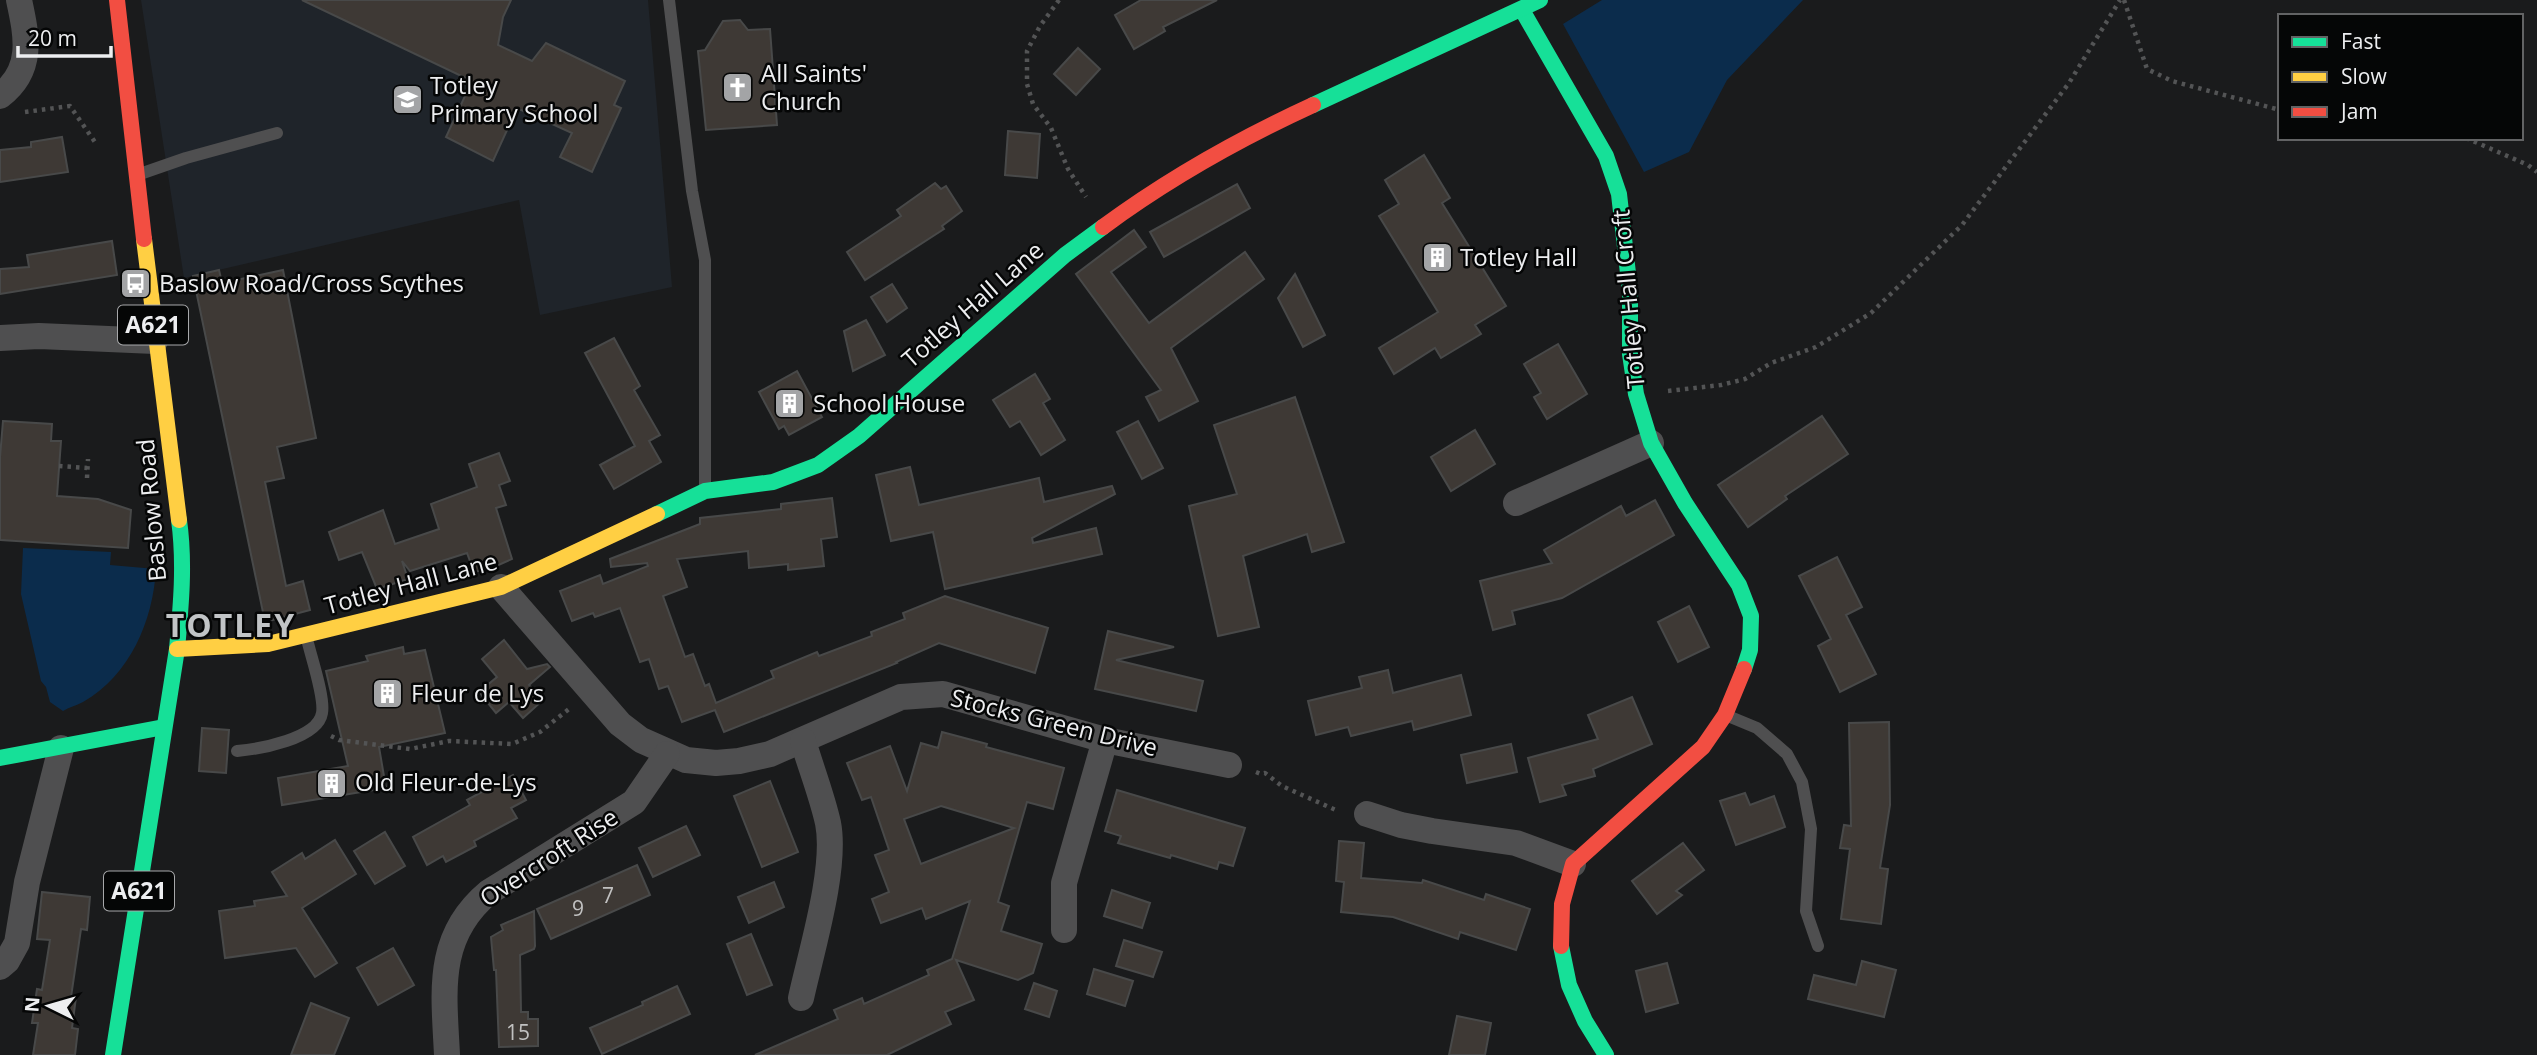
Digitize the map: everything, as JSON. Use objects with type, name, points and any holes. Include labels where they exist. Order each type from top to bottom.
[{"type":"street","points":[[11,104],[11,88],[18,78],[26,50],[19,0]]},
{"type":"street","name":"Baslow Road","points":[[113,1055],[177,649],[183,591],[182,538],[155,341],[117,0]]},
{"type":"street","name":"Totley Hall Lane","points":[[177,649],[268,644],[501,587],[705,491],[773,482],[818,466],[859,436],[1065,255],[1150,192],[1282,119],[1540,0]]},
{"type":"street","name":"Totley Hall Croft","points":[[1522,10],[1606,156],[1619,194],[1630,291],[1630,354],[1636,394],[1651,443],[1685,503],[1739,585],[1748,603],[1752,634],[1740,683],[1725,715],[1703,747],[1573,864]]},
{"type":"street","points":[[0,338],[39,336],[155,341]]},
{"type":"street","points":[[1516,503],[1651,443]]},
{"type":"street","name":"Stocks Green Drive","points":[[501,587],[620,724],[641,740],[667,754],[698,762],[739,761],[770,754],[901,698],[943,694],[1105,740],[1229,765]]},
{"type":"street","points":[[0,758],[164,727]]},
{"type":"street","points":[[1064,930],[1064,883],[1105,740]]},
{"type":"street","points":[[802,998],[831,851],[828,824],[803,741]]},
{"type":"street","points":[[0,967],[7,961],[17,943],[32,860],[61,748]]},
{"type":"street","name":"Overcroft Rise","points":[[447,1055],[444,978],[447,960],[464,919],[475,904],[489,892],[634,802],[667,754]]},
{"type":"street","points":[[1367,814],[1401,825],[1516,843],[1573,864],[1563,904],[1561,946],[1569,985],[1585,1021],[1606,1055]]},
{"type":"lane","points":[[669,0],[692,191],[705,260],[705,491]]},
{"type":"lane","points":[[137,176],[186,158],[277,133]]},
{"type":"lane","points":[[237,751],[289,740],[310,731],[319,723],[323,705],[306,635]]},
{"type":"lane","points":[[1725,715],[1757,728],[1787,754],[1802,782],[1811,829],[1806,911],[1818,946]]},
{"type":"path","points":[[1059,0],[1040,26],[1027,51],[1027,84],[1033,104],[1056,137],[1068,169],[1104,224]]},
{"type":"path","points":[[2122,0],[2147,69],[2172,81],[2278,109]]},
{"type":"path","points":[[1636,394],[1721,385],[1745,379],[1771,363],[1816,347],[1871,313],[1962,225],[2069,83],[2122,0]]},
{"type":"path","points":[[11,104],[28,113],[70,106],[92,135],[102,155]]},
{"type":"path","points":[[2471,140],[2528,165],[2537,172]]},
{"type":"path","points":[[87,478],[88,459]]},
{"type":"path","points":[[59,466],[87,468]]},
{"type":"path","points":[[319,723],[339,740],[410,749],[449,741],[512,744],[540,732],[590,690]]},
{"type":"path","points":[[1229,765],[1243,765],[1261,774],[1265,773],[1282,786],[1340,812],[1367,814]]},
{"type":"shaded area","name":"Totley Primary School","points":[[141,0],[648,0],[672,287],[540,315],[519,200],[184,278]]},
{"type":"shaded area","points":[[1602,0],[1803,0],[1727,80],[1689,152],[1644,172],[1563,24]]},
{"type":"shaded area","points":[[23,548],[111,552],[110,565],[156,569],[144,627],[126,662],[100,691],[63,711],[50,702],[46,687],[41,681],[21,594]]},
{"type":"building","points":[[302,0],[511,0],[503,17],[498,45],[532,61],[546,43],[625,81],[614,105],[621,108],[592,172],[560,157],[572,133],[517,108],[493,161],[446,137],[472,81]]},
{"type":"building","points":[[1141,0],[1217,0],[1163,27],[1165,31],[1134,49],[1115,15]]},
{"type":"building","name":"All Saints' Church","points":[[740,20],[748,30],[770,29],[777,125],[706,130],[698,51],[705,50],[723,21]]},
{"type":"building","points":[[1078,48],[1100,69],[1076,95],[1054,74]]},
{"type":"building","points":[[1008,131],[1040,134],[1037,178],[1005,175]]},
{"type":"building","points":[[62,137],[68,172],[0,182],[0,150],[31,147],[31,142]]},
{"type":"building","name":"Totley Hall","points":[[1424,155],[1450,198],[1442,203],[1506,306],[1475,325],[1481,334],[1441,358],[1435,348],[1394,374],[1379,348],[1438,312],[1379,216],[1399,204],[1385,180]]},
{"type":"building","points":[[935,183],[941,189],[946,186],[962,211],[942,226],[944,229],[865,280],[847,252],[901,216],[897,210]]},
{"type":"building","points":[[1237,184],[1250,208],[1164,257],[1150,232]]},
{"type":"building","points":[[1134,230],[1146,247],[1111,272],[1149,323],[1245,252],[1264,279],[1171,348],[1198,401],[1159,421],[1146,397],[1161,390],[1076,274]]},
{"type":"building","points":[[112,241],[117,275],[0,294],[0,269],[29,267],[27,255]]},
{"type":"building","points":[[219,270],[222,283],[283,270],[316,438],[277,447],[284,478],[265,482],[286,586],[303,581],[310,610],[265,622],[193,276]]},
{"type":"building","points":[[1295,274],[1325,335],[1303,347],[1278,298]]},
{"type":"building","points":[[892,284],[907,308],[887,322],[871,297]]},
{"type":"building","points":[[866,320],[885,355],[853,371],[844,331]]},
{"type":"building","points":[[614,338],[640,386],[634,390],[660,435],[649,441],[661,462],[614,489],[600,465],[635,446],[585,353]]},
{"type":"building","points":[[1558,344],[1587,394],[1547,419],[1534,397],[1541,393],[1524,364]]},
{"type":"building","name":"School House","points":[[797,371],[822,417],[789,435],[784,426],[779,429],[759,392]]},
{"type":"building","points":[[1035,374],[1050,399],[1043,403],[1065,440],[1041,455],[1020,421],[1010,427],[993,400]]},
{"type":"building","points":[[1295,397],[1344,542],[1312,552],[1307,534],[1243,556],[1259,627],[1218,636],[1189,506],[1237,494],[1214,425]]},
{"type":"building","points":[[1822,416],[1848,454],[1785,496],[1787,499],[1748,527],[1718,485]]},
{"type":"building","points":[[3,421],[52,424],[51,441],[61,441],[57,496],[98,499],[131,510],[128,548],[0,540]]},
{"type":"building","points":[[1138,421],[1163,468],[1142,479],[1117,432]]},
{"type":"building","points":[[1475,430],[1495,464],[1451,491],[1431,457]]},
{"type":"building","points":[[499,453],[510,481],[499,485],[506,505],[496,508],[512,559],[474,572],[467,553],[410,571],[402,561],[408,579],[377,589],[362,552],[339,560],[329,532],[383,510],[395,544],[439,529],[431,504],[477,487],[469,464]]},
{"type":"building","points":[[910,467],[919,505],[1039,478],[1044,502],[1112,486],[1115,494],[1032,538],[1033,543],[1096,528],[1102,554],[945,589],[933,532],[891,541],[876,475]]},
{"type":"building","points":[[832,498],[837,537],[821,539],[824,566],[788,570],[788,564],[749,568],[748,551],[677,559],[687,587],[663,596],[685,657],[693,654],[705,686],[709,684],[716,703],[774,678],[771,671],[817,652],[819,656],[872,636],[871,632],[905,619],[903,613],[945,596],[1048,628],[1035,673],[939,643],[897,663],[724,732],[715,710],[682,722],[668,686],[659,689],[649,659],[640,662],[620,608],[595,617],[593,613],[572,621],[560,591],[600,575],[603,584],[648,566],[647,563],[611,567],[610,559],[700,524],[700,518],[781,509],[781,504]]},
{"type":"building","points":[[1655,500],[1674,535],[1562,598],[1512,611],[1515,624],[1493,630],[1480,581],[1552,563],[1544,550],[1621,506],[1626,516]]},
{"type":"building","points":[[1837,557],[1862,607],[1846,615],[1876,674],[1840,692],[1818,646],[1831,639],[1799,576]]},
{"type":"building","points":[[1689,606],[1709,647],[1678,662],[1658,622]]},
{"type":"building","points":[[1108,631],[1174,647],[1116,660],[1203,681],[1196,711],[1095,689]]},
{"type":"building","points":[[504,640],[527,669],[547,664],[550,667],[529,685],[542,701],[523,718],[509,702],[496,713],[479,692],[497,677],[482,659]]},
{"type":"building","name":"Fleur de Lys","points":[[403,647],[404,654],[425,650],[445,733],[379,747],[386,788],[282,805],[278,778],[348,766],[326,671],[368,661],[366,656]]},
{"type":"building","points":[[1388,670],[1393,693],[1461,675],[1471,715],[1414,730],[1412,721],[1351,736],[1348,727],[1316,735],[1308,701],[1362,688],[1359,677]]},
{"type":"building","points":[[1632,697],[1652,744],[1593,769],[1595,776],[1562,785],[1566,795],[1540,802],[1528,758],[1598,739],[1588,715]]},
{"type":"building","points":[[1889,722],[1890,805],[1880,868],[1888,869],[1881,924],[1841,919],[1850,849],[1840,848],[1844,825],[1851,826],[1849,723]]},
{"type":"building","points":[[202,728],[229,730],[226,773],[199,771]]},
{"type":"building","points":[[942,732],[1064,768],[1053,809],[1027,802],[998,902],[1009,906],[1001,931],[1042,944],[1033,973],[1018,980],[956,960],[974,1000],[945,1012],[951,1024],[887,1055],[755,1055],[838,1019],[834,1010],[862,998],[864,1004],[929,975],[927,970],[952,959],[970,901],[926,919],[922,908],[881,923],[872,899],[889,892],[875,855],[889,850],[871,797],[862,800],[847,763],[890,746],[907,791],[921,743],[938,748]],"holes":[[[941,806],[1014,828],[921,864],[904,819]]]},
{"type":"building","points":[[1511,744],[1517,772],[1467,783],[1461,755]]},
{"type":"building","points":[[513,775],[526,800],[511,808],[517,818],[474,841],[476,846],[446,862],[443,856],[427,865],[413,837],[470,805],[467,800]]},
{"type":"building","points":[[770,781],[798,852],[762,867],[734,796]]},
{"type":"building","points":[[1117,790],[1245,828],[1233,866],[1219,862],[1217,869],[1118,843],[1121,836],[1105,831]]},
{"type":"building","points":[[1745,793],[1750,805],[1774,796],[1785,827],[1736,845],[1720,801]]},
{"type":"building","points":[[686,826],[700,855],[653,877],[639,848]]},
{"type":"building","points":[[385,832],[405,866],[375,884],[354,851]]},
{"type":"building","points":[[335,840],[356,874],[302,908],[337,963],[315,977],[296,948],[225,958],[219,911],[255,906],[254,901],[287,896],[272,872],[302,853],[305,859]]},
{"type":"building","points":[[1339,841],[1364,843],[1361,878],[1422,883],[1423,880],[1484,900],[1486,894],[1530,909],[1516,950],[1460,932],[1458,939],[1393,917],[1341,912],[1344,882],[1336,881]]},
{"type":"building","points":[[1683,843],[1704,870],[1676,891],[1682,895],[1657,914],[1632,881]]},
{"type":"building","points":[[637,865],[650,895],[551,939],[537,909]]},
{"type":"building","points":[[774,882],[784,907],[749,923],[738,897]]},
{"type":"building","points":[[1112,890],[1150,903],[1142,928],[1104,916]]},
{"type":"building","points":[[42,892],[90,897],[87,930],[81,929],[71,997],[76,997],[72,1028],[78,1029],[75,1055],[33,1055],[38,1023],[32,1023],[37,989],[42,990],[50,940],[37,939]]},
{"type":"building","points":[[534,911],[535,946],[520,955],[521,1012],[528,1012],[528,1019],[538,1019],[538,1046],[499,1047],[496,970],[491,937],[503,930],[501,925]]},
{"type":"building","points":[[751,934],[772,985],[747,995],[727,944]]},
{"type":"building","points":[[1124,940],[1162,952],[1153,977],[1116,966]]},
{"type":"building","points":[[393,948],[414,985],[378,1005],[357,968]]},
{"type":"building","points":[[1862,961],[1896,970],[1884,1017],[1808,999],[1814,975],[1856,985]]},
{"type":"building","points":[[1667,963],[1678,1003],[1646,1012],[1636,971]]},
{"type":"building","points":[[1094,969],[1133,981],[1125,1006],[1087,994]]},
{"type":"building","points":[[1034,983],[1057,991],[1049,1017],[1025,1009]]},
{"type":"building","points":[[677,986],[690,1014],[602,1054],[590,1028],[643,1005],[642,1002]]},
{"type":"building","points":[[311,1003],[349,1018],[334,1055],[291,1055]]},
{"type":"building","points":[[1457,1016],[1491,1023],[1485,1055],[1449,1055]]},
{"type":"traffic: fast","points":[[1313,105],[1540,0]]},
{"type":"traffic: fast","points":[[1522,10],[1606,156],[1619,194],[1630,291],[1630,354],[1636,394],[1651,443],[1685,503],[1739,585],[1751,616],[1750,650],[1744,669]]},
{"type":"traffic: fast","points":[[657,514],[705,491],[773,482],[818,465],[859,436],[1065,255],[1103,227]]},
{"type":"traffic: fast","points":[[113,1055],[177,649],[182,568],[179,520]]},
{"type":"traffic: fast","points":[[0,758],[164,727]]},
{"type":"traffic: fast","points":[[1561,946],[1569,985],[1585,1021],[1606,1055]]},
{"type":"traffic: slow","points":[[144,239],[179,520]]},
{"type":"traffic: slow","points":[[177,649],[268,644],[501,587],[657,514]]},
{"type":"traffic: jam","points":[[117,0],[144,239]]},
{"type":"traffic: jam","points":[[1103,227],[1153,192],[1205,161],[1313,105]]},
{"type":"traffic: jam","points":[[1561,946],[1562,904],[1573,864],[1703,747],[1725,715],[1744,669]]},
{"type":"place","name":"All Saints' Church","points":[[738,88]]},
{"type":"place","name":"Totley Primary School","points":[[407,100]]},
{"type":"place","name":"Totley Hall","points":[[1437,258]]},
{"type":"place","name":"Baslow Road/Cross Scythes","points":[[136,284]]},
{"type":"place","name":"School House","points":[[790,404]]},
{"type":"place","name":"Fleur de Lys","points":[[388,694]]},
{"type":"place","name":"Old Fleur-de-Lys","points":[[332,783]]},
{"type":"district","name":"TOTLEY","points":[[231,626]]}]
